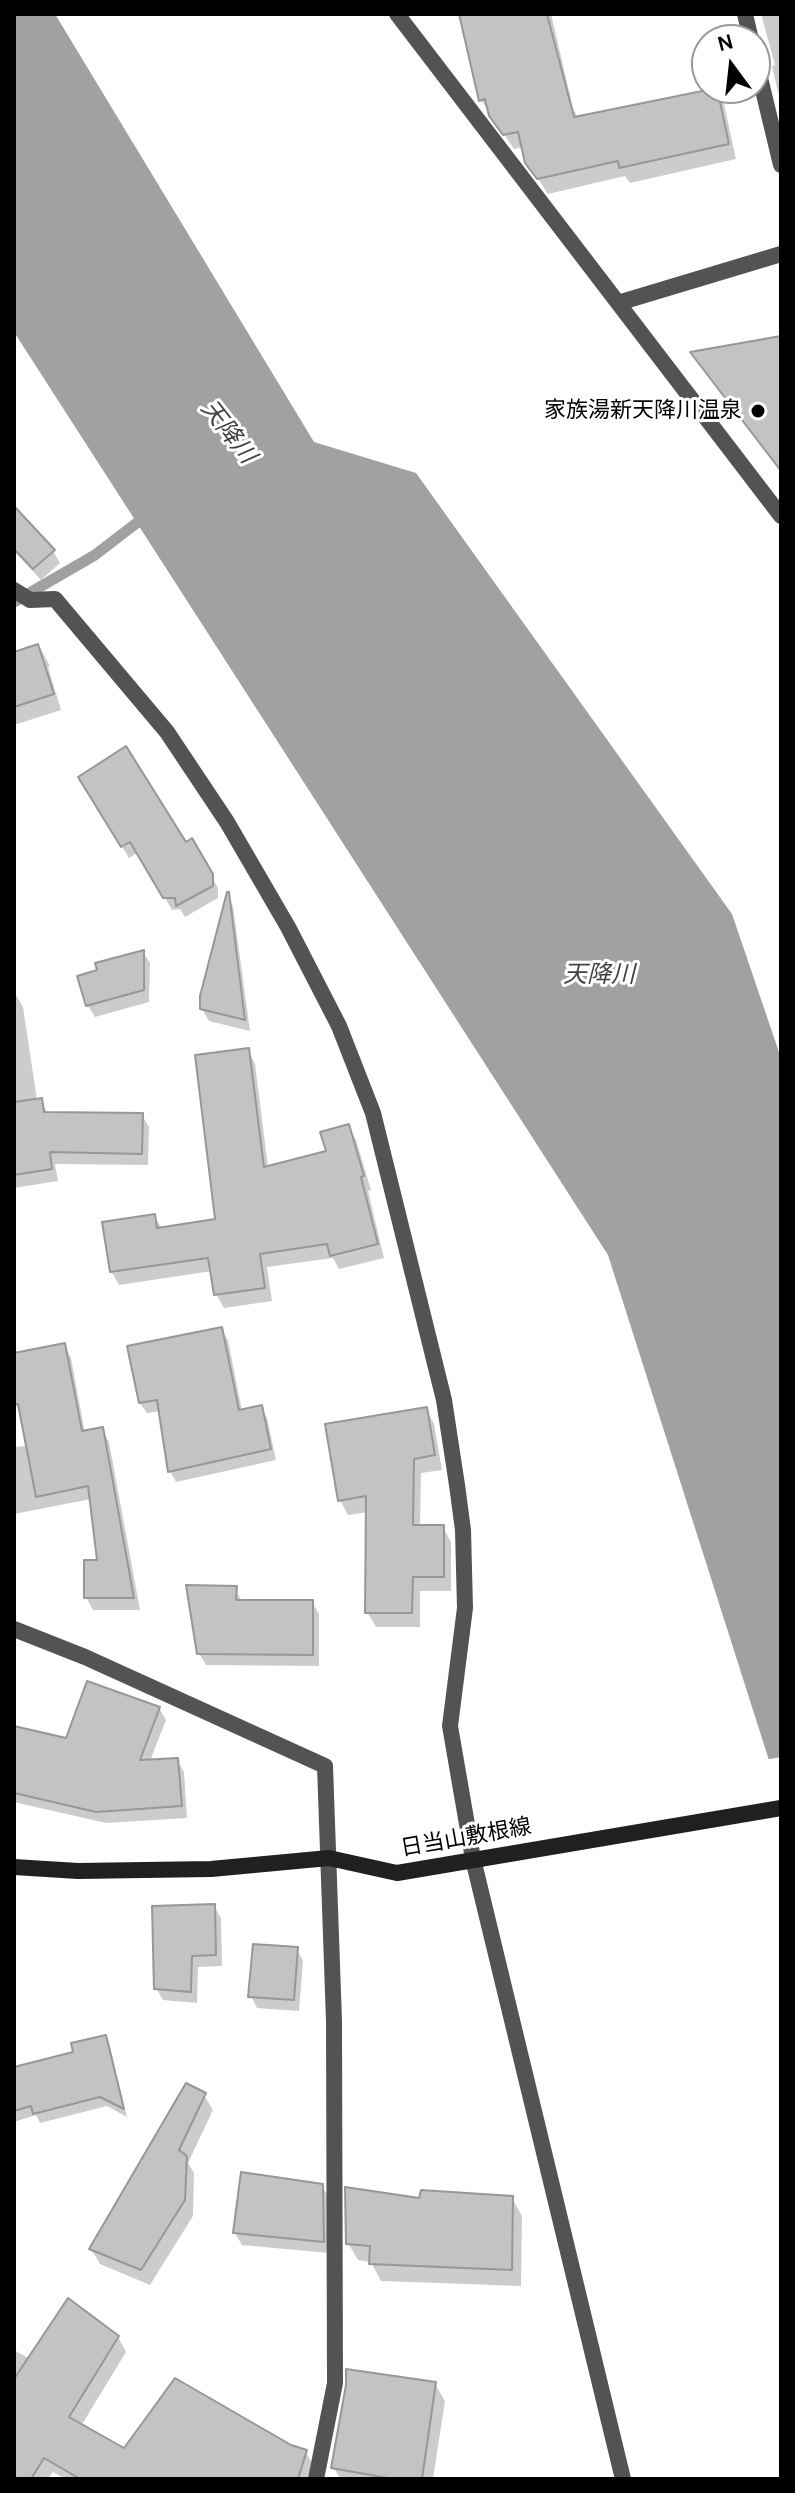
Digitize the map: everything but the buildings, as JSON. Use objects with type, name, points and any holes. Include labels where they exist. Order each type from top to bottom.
[{"type":"main road","name":"日当山敷根線","points":[[14,1867],[78,1871],[211,1869],[329,1858],[397,1873],[781,1808]]},
{"type":"street","points":[[397,14],[781,516]]},
{"type":"street","points":[[412,14],[418,43]]},
{"type":"street","points":[[766,104],[781,165]]},
{"type":"street","points":[[618,303],[781,254]]},
{"type":"street","points":[[14,590],[30,600],[55,599],[167,732],[227,822],[288,927],[339,1026],[373,1113],[444,1400],[457,1485],[463,1530],[465,1608],[450,1726],[473,1859],[623,2479]]},
{"type":"street","points":[[14,1629],[85,1657],[325,1766],[334,2021],[335,2383],[316,2479]]},
{"type":"water","name":"天降川","points":[[14,14],[55,14],[314,442],[416,473],[732,914],[781,1058],[781,1798],[608,1255],[14,332]]},
{"type":"pier","points":[[781,1757],[781,1802],[777,1800],[765,1760]]},
{"type":"waterway","points":[[14,602],[95,555],[147,515]]},
{"type":"place","name":"家族湯新天降川温泉","points":[[758,411]]}]
